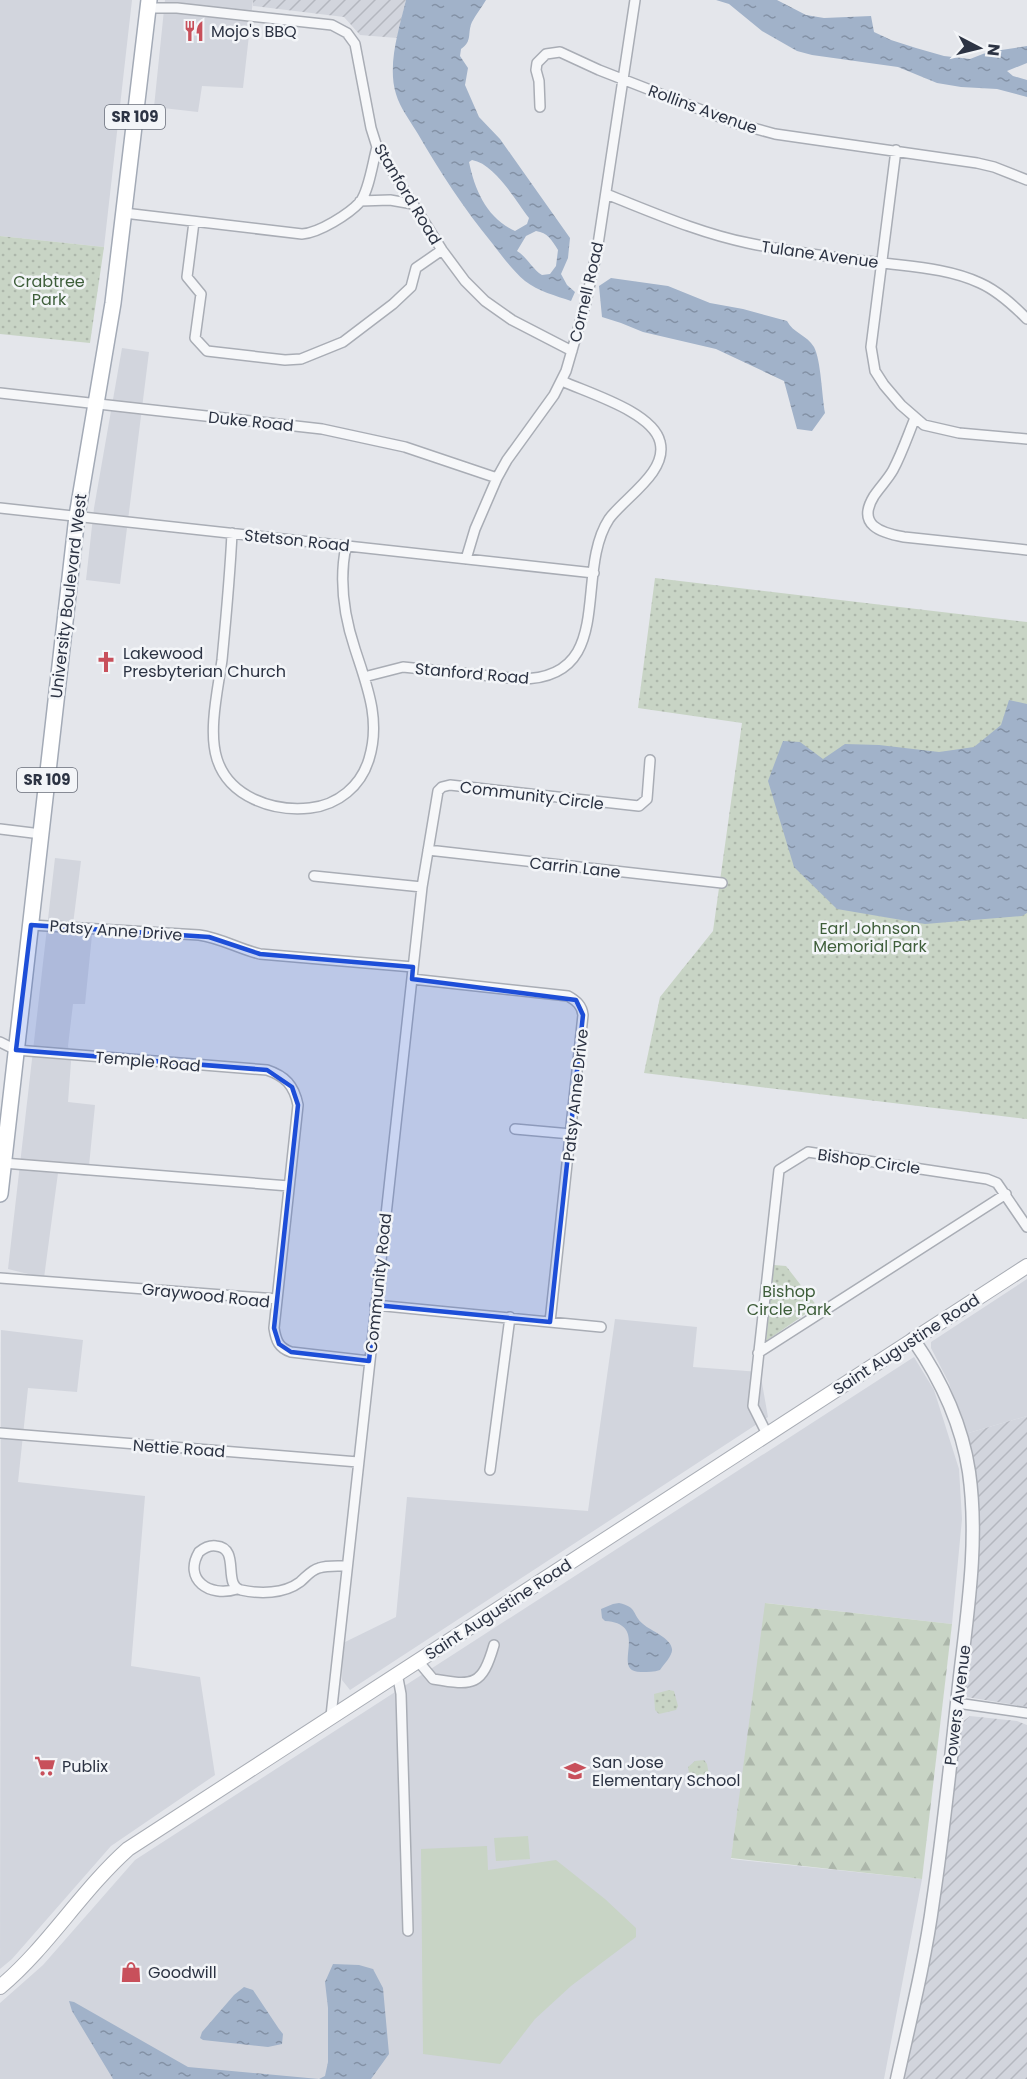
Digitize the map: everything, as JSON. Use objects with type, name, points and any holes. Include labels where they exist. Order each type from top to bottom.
[{"type":"main road","name":"University Boulevard West","points":[[0,1194],[77,516],[113,303],[148,4]]},
{"type":"main road","name":"Saint Augustine Road","points":[[0,1987],[36,1952],[110,1866],[128,1849],[1027,1266]]},
{"type":"street","name":"Cornell Road","points":[[466,560],[482,510],[497,478],[562,381],[572,351],[597,251],[635,0]]},
{"type":"street","name":"Stanford Road","points":[[148,4],[341,27],[355,44],[370,128],[377,147],[442,250],[465,281],[485,301],[512,320],[572,351]]},
{"type":"street","name":"Rollins Avenue","points":[[540,107],[537,63],[542,56],[551,52],[560,52],[735,123],[775,134],[977,163],[1027,180]]},
{"type":"street","points":[[124,213],[310,233],[324,228],[360,201],[377,147]]},
{"type":"street","points":[[896,150],[871,347],[872,363],[884,385],[924,425],[946,431],[1027,439]]},
{"type":"street","name":"Tulane Avenue","points":[[606,194],[727,238],[796,252],[938,270],[981,283],[1007,300],[1027,318]]},
{"type":"street","points":[[360,201],[390,200],[413,204]]},
{"type":"street","points":[[194,222],[187,277],[201,294],[195,338],[207,351],[283,360],[301,359],[343,342],[393,304],[411,286],[416,268],[442,250]]},
{"type":"street","name":"Stanford Road","points":[[364,677],[404,667],[520,679],[538,678],[552,674],[575,658],[583,644],[600,538],[617,508],[654,471],[659,458],[660,442],[649,425],[637,415],[562,381]]},
{"type":"street","name":"Duke Road","points":[[0,393],[300,426],[344,433],[415,450],[497,478]]},
{"type":"street","points":[[915,418],[893,470],[871,502],[869,516],[874,527],[884,534],[1027,550]]},
{"type":"street","name":"Stetson Road","points":[[0,508],[594,573]]},
{"type":"street","points":[[232,533],[229,595],[214,737],[216,758],[230,782],[248,797],[258,801],[303,808],[326,805],[356,785],[370,758],[374,736],[373,706],[347,621],[342,572],[346,546]]},
{"type":"street","name":"Community Circle","points":[[428,850],[438,791],[442,787],[450,785],[639,806],[647,799],[651,760]]},
{"type":"street","points":[[0,829],[41,834]]},
{"type":"street","name":"Carrin Lane","points":[[428,850],[722,883]]},
{"type":"street","name":"Community Road","points":[[331,1716],[375,1305],[428,850]]},
{"type":"street","points":[[314,876],[422,887]]},
{"type":"street","name":"Patsy Anne Drive","points":[[31,925],[199,935],[217,938],[241,949],[260,954],[413,967]]},
{"type":"street","name":"Patsy Anne Drive","points":[[412,979],[568,996],[576,1000],[582,1009],[550,1322]]},
{"type":"street","name":"Temple Road","points":[[0,1042],[16,1050],[267,1070],[278,1074],[292,1087],[298,1105],[289,1186]]},
{"type":"street","points":[[515,1129],[571,1134]]},
{"type":"street","name":"Bishop Circle","points":[[767,1434],[753,1406],[779,1170],[808,1152],[987,1179],[997,1183],[1027,1227]]},
{"type":"street","points":[[3,1163],[289,1186],[277,1299]]},
{"type":"street","points":[[758,1353],[1006,1194]]},
{"type":"street","name":"Graywood Road","points":[[0,1278],[277,1299],[274,1328],[276,1339],[284,1349],[369,1361]]},
{"type":"street","points":[[375,1305],[601,1327]]},
{"type":"street","points":[[490,1470],[510,1317]]},
{"type":"street","name":"Powers Avenue","points":[[897,2079],[933,1901],[974,1546],[974,1518],[969,1470],[959,1431],[944,1393],[913,1339]]},
{"type":"street","name":"Nettie Road","points":[[0,1433],[358,1462]]},
{"type":"street","points":[[237,1589],[234,1585],[231,1559],[222,1547],[210,1546],[199,1552],[195,1563],[196,1574],[201,1583],[207,1590],[222,1593],[237,1589],[262,1592],[286,1590],[319,1568],[346,1566]]},
{"type":"street","points":[[418,1661],[433,1679],[467,1682],[483,1674],[494,1645]]},
{"type":"street","points":[[398,1673],[401,1694],[408,1931]]},
{"type":"street","points":[[957,1703],[1027,1713]]},
{"type":"highlighted area","points":[[31,925],[209,937],[260,954],[413,967],[412,979],[576,1000],[583,1015],[550,1322],[375,1305],[369,1361],[291,1352],[279,1344],[274,1328],[298,1105],[292,1087],[267,1070],[16,1050]]},
{"type":"shaded area","points":[[0,0],[132,0],[104,247],[0,236]]},
{"type":"shaded area","points":[[165,0],[253,0],[243,88],[202,86],[198,112],[154,107]]},
{"type":"shaded area","points":[[253,0],[406,0],[397,38],[360,35],[344,17],[253,6]]},
{"type":"shaded area","points":[[122,348],[149,352],[120,584],[86,580],[94,508]]},
{"type":"shaded area","points":[[55,858],[81,861],[72,932],[92,935],[85,1004],[73,1004],[68,1046],[71,1062],[68,1102],[95,1105],[88,1176],[58,1173],[44,1278],[8,1269]]},
{"type":"shaded area","points":[[1027,1279],[1027,1416],[965,1434],[949,1383],[931,1348],[931,1342]]},
{"type":"shaded area","points":[[615,1319],[697,1327],[693,1367],[760,1372],[768,1417],[350,1690],[342,1680],[343,1643],[396,1617],[407,1497],[588,1511]]},
{"type":"shaded area","points":[[1,1330],[83,1340],[77,1392],[28,1388],[18,1482],[145,1496],[131,1666],[200,1677],[215,1775],[111,1846],[12,1959],[0,1969]]},
{"type":"shaded area","points":[[914,1357],[934,1390],[959,1469],[962,1519],[952,1624],[766,1603],[731,1859],[922,1879],[884,2079],[0,2079],[0,2003],[43,1965],[135,1860]]},
{"type":"shaded area","points":[[1027,1416],[1027,1707],[967,1697],[964,1686],[978,1534],[965,1434]]},
{"type":"shaded area","points":[[970,1716],[1017,1721],[1027,1725],[1027,2079],[901,2079],[961,1723]]},
{"type":"green space","name":"Crabtree Park","points":[[0,236],[104,247],[90,343],[0,334]]},
{"type":"green space","name":"Earl Johnson Memorial Park","points":[[655,578],[1027,622],[1027,1119],[644,1073],[660,997],[713,931],[742,723],[638,708]]},
{"type":"green space","name":"Bishop Circle Park","points":[[774,1265],[786,1266],[817,1306],[766,1341]]},
{"type":"green space","points":[[765,1603],[952,1624],[922,1879],[731,1858]]},
{"type":"green space","points":[[674,1691],[678,1706],[676,1710],[659,1714],[655,1710],[654,1694]]},
{"type":"green space","points":[[704,1760],[709,1775],[702,1782],[693,1783],[690,1780],[688,1767],[695,1761]]},
{"type":"green space","points":[[528,1836],[530,1859],[496,1861],[494,1838]]},
{"type":"green space","points":[[487,1846],[488,1870],[556,1860],[605,1899],[636,1928],[636,1937],[571,1986],[535,2019],[500,2064],[423,2054],[421,1849]]},
{"type":"water","points":[[406,0],[486,0],[472,22],[467,43],[461,49],[460,56],[468,68],[465,85],[479,117],[500,139],[570,238],[568,258],[561,274],[567,285],[575,292],[571,301],[536,288],[511,268],[462,204],[403,110],[396,94],[393,59]],"holes":[[[472,160],[489,168],[504,184],[529,218],[527,224],[515,231],[497,219],[490,211],[475,183],[469,162]],[[536,231],[549,237],[558,250],[556,266],[550,274],[542,275],[517,251],[526,236]]]},
{"type":"water","points":[[716,0],[777,0],[806,15],[824,18],[871,16],[874,32],[891,40],[944,56],[970,59],[988,52],[1027,46],[1027,63],[1007,71],[1013,76],[1027,80],[1027,97],[997,89],[937,83],[898,67],[797,51],[762,31],[729,4]]},
{"type":"water","points":[[611,278],[668,286],[710,303],[787,321],[814,347],[820,369],[825,413],[812,431],[797,429],[784,381],[716,349],[643,332],[602,317],[599,286]]},
{"type":"water","points":[[1009,700],[1027,704],[1027,913],[1022,916],[925,924],[837,909],[794,867],[768,781],[783,741],[800,742],[823,759],[845,744],[879,745],[939,752],[974,747],[1001,725]]},
{"type":"water","points":[[619,1603],[632,1609],[643,1624],[671,1645],[671,1654],[660,1670],[641,1672],[632,1670],[628,1664],[629,1638],[626,1630],[619,1624],[605,1621],[602,1618],[601,1609]]},
{"type":"water","points":[[333,1964],[359,1965],[373,1969],[383,1988],[389,2054],[371,2079],[319,2079],[325,2076],[328,2062],[328,2008],[325,1982]]},
{"type":"water","points":[[244,1987],[253,1990],[283,2034],[282,2044],[268,2047],[200,2038],[202,2032],[234,1995]]},
{"type":"water","points":[[69,2001],[188,2067],[319,2079],[113,2079],[72,2011]]},
{"type":"place","name":"Mojo's BBQ","points":[[194,31]]},
{"type":"place","name":"Lakewood Presbyterian Church","points":[[106,662]]},
{"type":"place","name":"Publix","points":[[45,1766]]},
{"type":"place","name":"San Jose Elementary School","points":[[575,1771]]},
{"type":"place","name":"Goodwill","points":[[131,1972]]}]
